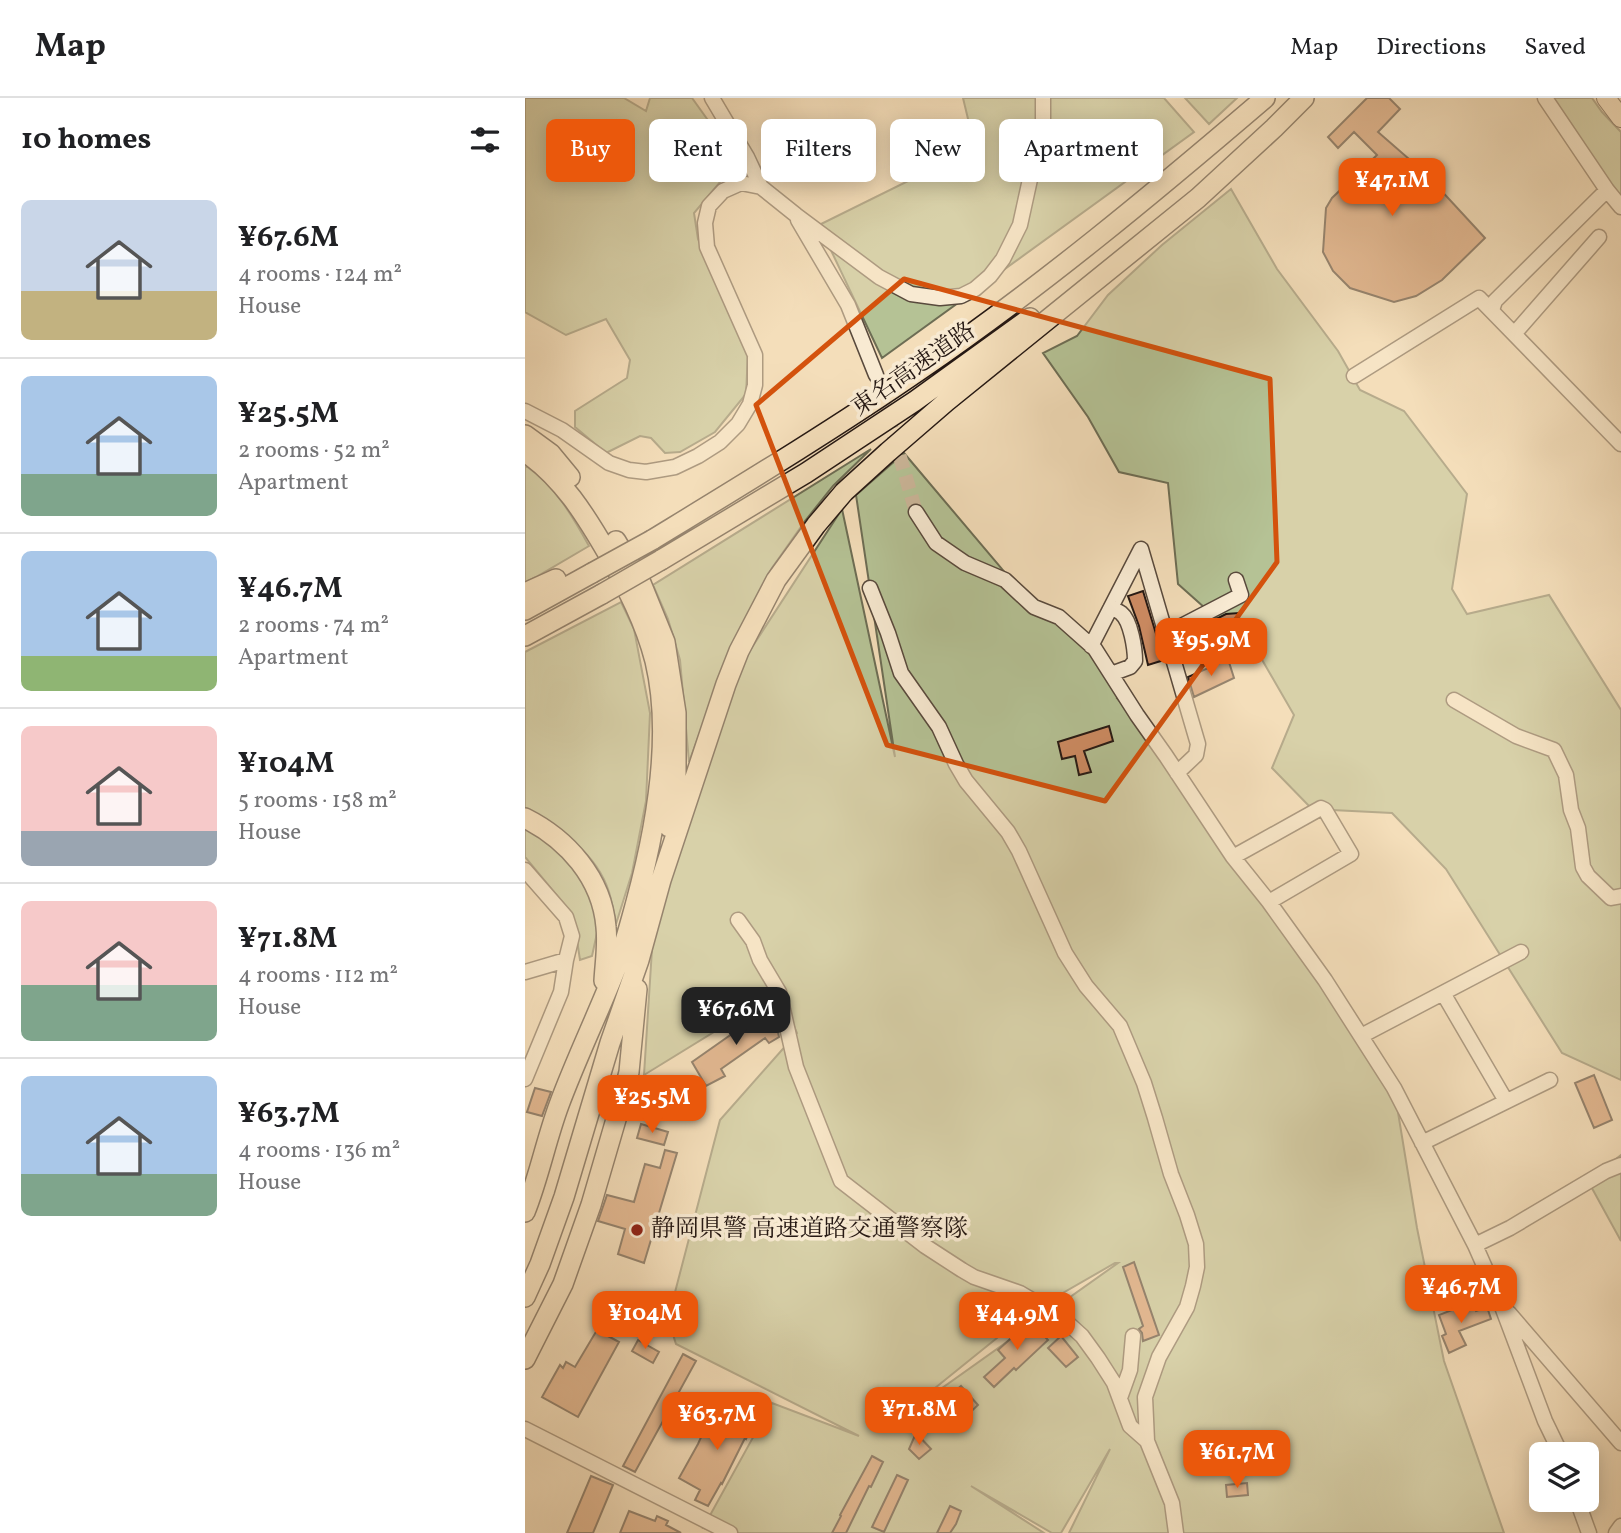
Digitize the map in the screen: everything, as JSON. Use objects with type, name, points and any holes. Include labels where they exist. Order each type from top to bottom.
[{"type":"highway","name":"東名高速道路","points":[[525,610],[589,568],[844,420],[920,369],[1031,289],[1162,186],[1265,98]]},
{"type":"highway","name":"東名高速道路","points":[[525,636],[734,518],[915,401],[1053,302],[1192,191],[1301,98]]},
{"type":"highway","points":[[525,1297],[564,1197],[610,1043],[639,960],[661,880],[726,684],[739,651],[776,580],[844,492],[980,375],[1198,198],[1274,128],[1301,98]]},
{"type":"highway","points":[[525,435],[551,454],[593,503],[641,583],[665,642],[676,713],[676,785],[661,880]]},
{"type":"highway","points":[[525,452],[550,472],[581,510],[631,595],[652,652],[661,712],[661,767],[643,875],[616,968],[558,1106],[525,1212]]},
{"type":"highway","points":[[525,593],[589,568]]},
{"type":"highway","points":[[525,818],[567,846],[587,871],[595,887],[603,907],[606,926],[602,1000]]},
{"type":"highway","points":[[525,1359],[563,1284],[624,1092],[629,1072],[639,960]]},
{"type":"highway","points":[[525,1334],[563,1284]]},
{"type":"main road","points":[[1606,98],[1621,118]]},
{"type":"street","points":[[712,98],[747,157],[761,187],[879,277],[911,294],[940,298],[961,296],[975,289],[990,276],[1020,225],[1043,120],[1043,98]]},
{"type":"street","points":[[1545,98],[1621,207]]},
{"type":"street","points":[[525,411],[562,430],[608,463],[629,470],[646,472],[675,467],[720,442],[738,424],[750,404],[755,385],[755,355],[707,247],[705,223],[709,206],[723,191],[741,183],[761,187]]},
{"type":"street","points":[[1492,310],[1495,301],[1607,190]]},
{"type":"street","points":[[796,215],[848,305],[876,375]]},
{"type":"street","points":[[1514,334],[1599,237]]},
{"type":"street","points":[[1354,376],[1479,298],[1621,444]]},
{"type":"street","points":[[916,512],[936,543],[965,563],[1005,580],[1034,607],[1059,617],[1091,646],[1233,857],[1325,980],[1394,1088],[1475,1245],[1555,1442]]},
{"type":"street","points":[[1091,646],[1141,549],[1198,744],[1196,755],[1177,773]]},
{"type":"street","points":[[1166,634],[1241,595],[1237,580]]},
{"type":"street","points":[[870,589],[901,673],[939,727],[966,780],[1019,850],[1065,953],[1087,986],[1120,1026],[1144,1083],[1171,1174],[1187,1215],[1196,1244],[1197,1267],[1187,1307],[1159,1357],[1145,1397],[1147,1441],[1172,1503],[1176,1533]]},
{"type":"street","points":[[1111,607],[1121,612],[1126,619],[1135,653],[1135,662],[1130,667],[1111,674]]},
{"type":"street","points":[[1454,701],[1516,736],[1554,750],[1566,775],[1571,810],[1578,828],[1583,867],[1588,877],[1611,898],[1621,896]]},
{"type":"street","points":[[1233,857],[1321,808],[1325,810],[1351,854],[1269,902]]},
{"type":"street","points":[[525,870],[566,917],[572,936],[561,992],[525,1079]]},
{"type":"street","points":[[737,919],[753,941],[760,960],[779,992],[796,1067],[841,1181],[935,1253],[974,1277],[1020,1293],[1061,1317],[1082,1336],[1098,1358],[1114,1383],[1130,1426],[1147,1441]]},
{"type":"street","points":[[1361,1036],[1521,952]]},
{"type":"street","points":[[525,972],[566,960]]},
{"type":"street","points":[[1443,993],[1506,1101]]},
{"type":"street","points":[[1422,1143],[1550,1080]]},
{"type":"street","points":[[1475,1245],[1510,1228],[1605,1171],[1621,1165]]},
{"type":"street","points":[[1501,1304],[1621,1443]]},
{"type":"street","points":[[1120,1398],[1130,1370],[1133,1336]]},
{"type":"street","points":[[525,1429],[730,1533]]},
{"type":"street","points":[[1581,1512],[1589,1533]]},
{"type":"street","points":[[1616,1533],[1621,1525]]},
{"type":"highlighted area","points":[[904,279],[1270,379],[1277,562],[1105,801],[887,745],[756,405]]},
{"type":"green space","points":[[525,98],[624,98],[646,111],[650,98],[692,98],[707,119],[649,119],[649,182],[720,182],[694,213],[698,239],[748,353],[746,394],[715,432],[680,452],[665,453],[651,438],[640,436],[606,453],[575,427],[575,411],[627,378],[630,360],[606,319],[566,335],[525,312]]},
{"type":"green space","points":[[963,98],[1164,98],[1194,132],[1163,154],[1163,119],[999,119],[999,182],[1125,182],[882,358],[819,225],[906,182],[985,182],[985,119],[968,119]]},
{"type":"green space","points":[[1185,98],[1237,98],[1209,124]]},
{"type":"green space","points":[[1552,98],[1592,98],[1621,132],[1621,207]]},
{"type":"green space","points":[[1231,189],[1277,269],[1338,351],[1360,390],[1404,411],[1467,494],[1452,589],[1467,614],[1549,595],[1621,710],[1621,1080],[1562,1053],[1446,869],[1392,813],[1312,809],[1272,768],[1294,715],[1261,658],[1178,584],[1168,483],[1119,472],[1088,417],[1043,353],[1077,336],[1108,295],[1162,245]]},
{"type":"green space","points":[[871,449],[833,486],[772,568],[731,648],[689,762],[680,660],[668,619],[653,585]]},
{"type":"green space","points":[[904,453],[1034,607],[1089,645],[1123,693],[1117,698],[1164,753],[1394,1088],[1417,1228],[1444,1361],[1504,1533],[1069,1533],[1110,1449],[1061,1533],[1052,1533],[971,1486],[1044,1533],[721,1533],[703,1528],[772,1403],[859,1436],[676,1344],[668,1319],[720,1120],[797,1033],[779,992],[644,1075],[655,902],[745,658],[842,509],[895,757],[856,495]],"holes":[[[1118,1263],[883,1430],[1028,1313]]]},
{"type":"green space","points":[[525,465],[554,492],[589,546],[525,582]]},
{"type":"green space","points":[[621,602],[634,629],[650,713],[646,801],[632,873],[616,924],[609,892],[586,853],[563,834],[525,810],[525,652]]},
{"type":"green space","points":[[525,827],[576,868],[595,909],[597,933],[592,956],[580,960],[575,927],[564,904],[525,857]]},
{"type":"green space","points":[[1621,1155],[1621,1241],[1588,1181]]},
{"type":"building","points":[[1367,98],[1389,98],[1400,109],[1378,132],[1425,173],[1485,238],[1442,280],[1416,296],[1394,302],[1350,288],[1333,271],[1323,252],[1326,208],[1332,198],[1377,155],[1354,132],[1338,148],[1328,137]]},
{"type":"building","points":[[1143,591],[1164,660],[1148,665],[1139,626],[1128,596]]},
{"type":"building","points":[[1239,613],[1240,634],[1216,636],[1216,619],[1226,614]]},
{"type":"building","points":[[1228,659],[1234,678],[1194,697],[1188,677]]},
{"type":"building","points":[[1109,726],[1113,741],[1084,751],[1091,772],[1079,775],[1075,756],[1062,759],[1058,742]]},
{"type":"building","points":[[766,1010],[771,1015],[774,1014],[779,1037],[769,1043],[765,1038],[721,1069],[725,1076],[706,1086],[692,1062]]},
{"type":"building","points":[[1594,1075],[1612,1120],[1594,1128],[1575,1083]]},
{"type":"building","points":[[535,1088],[551,1092],[542,1116],[527,1112]]},
{"type":"building","points":[[677,1092],[698,1098],[695,1111],[673,1104]]},
{"type":"building","points":[[641,1124],[668,1132],[664,1145],[637,1138]]},
{"type":"building","points":[[665,1150],[677,1153],[644,1263],[618,1254],[625,1229],[598,1221],[607,1195],[634,1202],[645,1164],[660,1168]]},
{"type":"building","points":[[1134,1262],[1159,1335],[1143,1341],[1139,1329],[1143,1326],[1123,1267]]},
{"type":"building","points":[[1473,1307],[1476,1311],[1487,1307],[1491,1319],[1459,1331],[1466,1345],[1449,1353],[1442,1336],[1446,1334],[1439,1315],[1457,1308],[1459,1313]]},
{"type":"building","points":[[1030,1321],[1048,1340],[994,1387],[984,1377],[1005,1358],[998,1350]]},
{"type":"building","points":[[597,1330],[619,1342],[578,1417],[542,1397],[560,1365],[563,1368],[566,1362],[575,1367]]},
{"type":"building","points":[[1061,1336],[1078,1357],[1066,1367],[1048,1348]]},
{"type":"building","points":[[638,1340],[659,1352],[653,1363],[632,1351]]},
{"type":"building","points":[[683,1354],[696,1361],[635,1472],[623,1466]]},
{"type":"building","points":[[961,1386],[978,1405],[962,1420],[945,1400]]},
{"type":"building","points":[[749,1400],[761,1407],[708,1506],[695,1500],[700,1490],[679,1478],[712,1413],[737,1423]]},
{"type":"building","points":[[916,1433],[931,1449],[919,1459],[909,1449]]},
{"type":"building","points":[[872,1456],[883,1462],[871,1487],[869,1486],[846,1533],[832,1533],[840,1515]]},
{"type":"building","points":[[897,1475],[908,1480],[884,1532],[872,1527]]},
{"type":"building","points":[[591,1476],[613,1485],[593,1533],[567,1533]]},
{"type":"building","points":[[1247,1483],[1248,1495],[1227,1497],[1226,1485]]},
{"type":"building","points":[[950,1506],[961,1511],[956,1524],[950,1533],[937,1533]]},
{"type":"building","points":[[629,1511],[655,1521],[657,1516],[668,1521],[666,1525],[681,1533],[620,1533]]},
{"type":"tunnel","points":[[876,375],[916,512]]},
{"type":"place","name":"静岡県警 高速道路交通警察隊","points":[[637,1230]]}]
